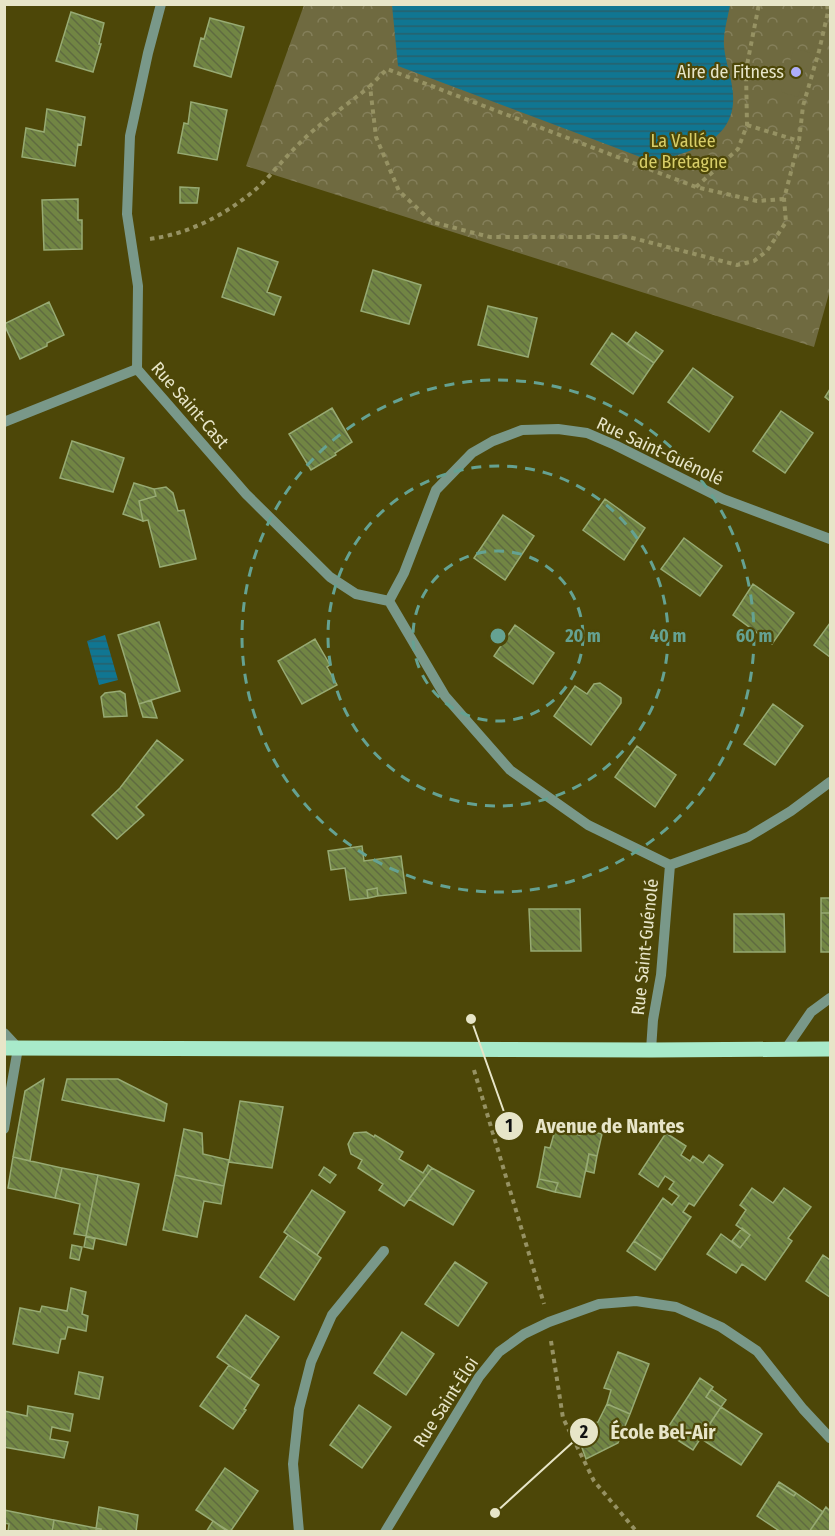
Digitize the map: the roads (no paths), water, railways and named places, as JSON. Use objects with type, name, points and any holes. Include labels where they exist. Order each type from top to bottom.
[{"type":"main road","points":[[11,1048],[831,1049]]},
{"type":"street","name":"Rue Saint-Cast","points":[[161,4],[130,136],[127,214],[138,286],[137,369],[246,495],[330,577],[356,594],[389,601]]},
{"type":"street","points":[[4,422],[137,369]]},
{"type":"street","name":"Rue Saint-Guénolé","points":[[651,1050],[661,975],[670,865],[588,825],[510,770],[445,696],[389,601],[404,573],[436,490],[472,453],[493,441],[522,430],[558,429],[586,433],[723,499],[831,539]]},
{"type":"street","points":[[670,865],[748,837],[791,811],[831,782]]},
{"type":"street","points":[[785,1050],[811,1012],[831,998]]},
{"type":"street","points":[[4,1033],[11,1048],[4,1129]]},
{"type":"street","points":[[299,1532],[293,1464],[299,1410],[311,1362],[332,1315],[384,1251]]},
{"type":"street","name":"Rue Saint-Éloi","points":[[385,1532],[479,1377],[499,1352],[524,1334],[549,1322],[599,1304],[636,1301],[676,1307],[722,1327],[757,1352],[802,1408],[831,1438]]},
{"type":"water","points":[[392,5],[730,5],[724,41],[733,98],[730,118],[719,134],[702,145],[668,157],[643,158],[398,66]]},
{"type":"water","points":[[105,635],[118,680],[99,685],[87,641]]},
{"type":"place","name":"Aire de Fitness","points":[[796,72]]},
{"type":"place","name":"Avenue de Nantes","points":[[471,1019]]},
{"type":"place","name":"École Bel-Air","points":[[495,1513]]},
{"type":"park label","name":"La Vallée de Bretagne","points":[[683,151]]}]
